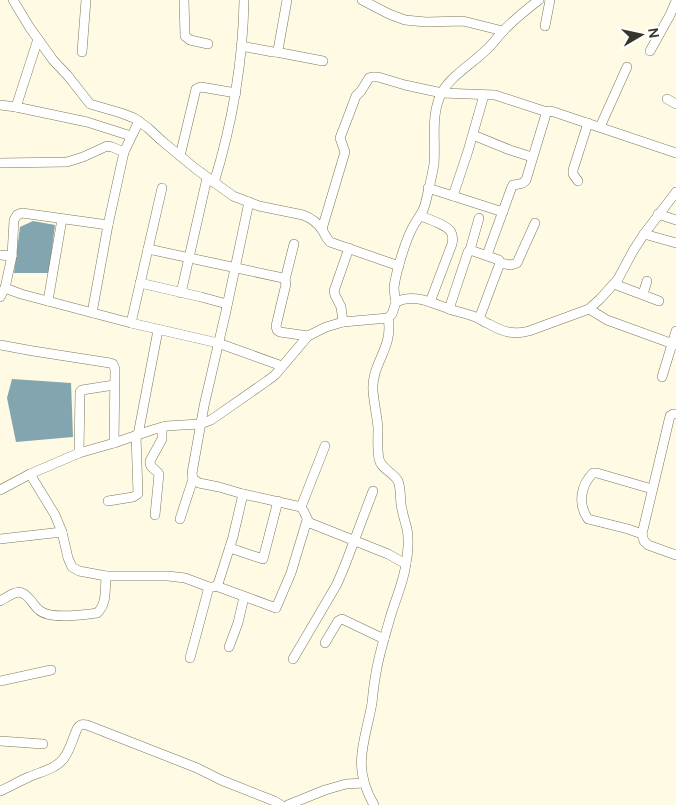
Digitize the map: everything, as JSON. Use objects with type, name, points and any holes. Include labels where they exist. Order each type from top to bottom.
[{"type":"street","points":[[13,0],[53,60],[90,104],[121,113],[139,121],[180,156],[233,196],[272,209],[303,215],[314,220],[330,242],[399,266]]},
{"type":"street","points":[[82,52],[86,0]]},
{"type":"street","points":[[184,0],[185,36],[190,40],[208,44]]},
{"type":"street","points":[[181,293],[211,180],[225,143],[236,93],[244,0]]},
{"type":"street","points":[[276,52],[278,50],[287,0]]},
{"type":"street","points":[[362,0],[405,20],[426,22],[463,21],[503,31]]},
{"type":"street","points":[[383,10],[385,0]]},
{"type":"street","points":[[0,490],[30,474],[79,453],[162,427],[200,424],[211,420],[275,375],[308,336],[326,327],[343,322],[388,318],[392,314],[396,302],[394,287],[402,253],[414,224],[421,216],[424,207],[434,165],[435,113],[442,93],[457,76],[487,50],[503,31],[539,0]]},
{"type":"street","points":[[545,26],[550,0]]},
{"type":"street","points":[[650,51],[676,0]]},
{"type":"street","points":[[16,107],[38,39]]},
{"type":"street","points":[[241,46],[323,61]]},
{"type":"street","points":[[600,128],[627,66]]},
{"type":"street","points":[[322,229],[345,152],[340,138],[356,96],[372,76],[442,93],[496,95],[547,112],[554,112],[676,153]]},
{"type":"street","points":[[180,156],[196,89],[201,87],[236,93]]},
{"type":"street","points":[[454,196],[484,95]]},
{"type":"street","points":[[666,99],[676,104]]},
{"type":"street","points":[[0,105],[88,122],[131,136]]},
{"type":"street","points":[[486,255],[513,185],[521,185],[526,180],[547,112]]},
{"type":"street","points":[[92,313],[124,152],[139,121]]},
{"type":"street","points":[[578,181],[573,174],[573,170],[588,124]]},
{"type":"street","points":[[473,135],[532,158]]},
{"type":"street","points":[[0,164],[75,161],[107,146],[124,152]]},
{"type":"street","points":[[131,324],[162,188]]},
{"type":"street","points":[[428,188],[503,212]]},
{"type":"street","points":[[396,302],[413,298],[423,300],[513,333],[521,333],[589,309],[614,284],[644,234],[676,192]]},
{"type":"street","points":[[180,519],[193,479],[192,473],[200,424],[249,202]]},
{"type":"street","points":[[0,297],[5,288],[12,256],[14,220],[17,215],[22,213],[108,225]]},
{"type":"street","points":[[658,214],[676,220]]},
{"type":"street","points":[[421,216],[447,228],[452,233],[453,238],[430,302]]},
{"type":"street","points":[[449,309],[479,218]]},
{"type":"street","points":[[48,301],[62,219]]},
{"type":"street","points":[[470,250],[499,260],[500,263],[511,265],[517,263],[535,224]]},
{"type":"street","points":[[644,234],[676,243]]},
{"type":"street","points":[[294,244],[276,326],[280,332],[308,336]]},
{"type":"street","points":[[343,322],[334,291],[349,248]]},
{"type":"street","points":[[148,249],[235,267],[285,280]]},
{"type":"street","points":[[0,255],[12,256]]},
{"type":"street","points":[[479,319],[500,263]]},
{"type":"street","points":[[643,294],[647,281]]},
{"type":"street","points":[[140,283],[228,304]]},
{"type":"street","points":[[614,284],[659,301]]},
{"type":"street","points":[[5,288],[131,324],[218,343],[282,366]]},
{"type":"street","points":[[589,309],[607,320],[674,344]]},
{"type":"street","points":[[374,805],[364,783],[361,751],[372,704],[376,671],[406,564],[407,531],[401,506],[399,483],[381,464],[379,459],[378,428],[373,392],[374,374],[386,349],[388,340],[390,326],[388,318]]},
{"type":"street","points":[[108,501],[133,498],[138,494],[137,435],[158,330]]},
{"type":"street","points":[[662,377],[674,344],[676,331]]},
{"type":"street","points":[[0,344],[113,364],[115,369],[114,443]]},
{"type":"street","points":[[79,453],[80,392],[114,384]]},
{"type":"street","points":[[676,414],[670,416],[642,534],[644,541],[648,545],[676,555]]},
{"type":"street","points":[[155,515],[159,474],[158,471],[151,467],[150,461],[162,439],[162,427]]},
{"type":"street","points":[[301,507],[325,446]]},
{"type":"street","points":[[642,534],[588,519],[584,514],[581,501],[589,477],[593,473],[652,489]]},
{"type":"street","points":[[30,474],[55,515],[72,567],[79,571],[106,576],[168,576],[185,578],[276,608],[291,573],[307,520],[306,514],[301,507],[199,483],[193,479]]},
{"type":"street","points":[[293,659],[337,584],[373,491]]},
{"type":"street","points":[[212,586],[218,584],[239,517],[243,494]]},
{"type":"street","points":[[230,548],[263,559],[278,501]]},
{"type":"street","points":[[307,520],[310,523],[388,554],[406,564]]},
{"type":"street","points":[[0,539],[62,532]]},
{"type":"street","points":[[0,601],[17,592],[21,592],[43,614],[62,616],[97,613],[104,604],[106,576]]},
{"type":"street","points":[[190,658],[212,586]]},
{"type":"street","points":[[229,647],[238,623],[244,597]]},
{"type":"street","points":[[325,643],[338,622],[342,619],[384,639]]},
{"type":"street","points":[[0,681],[51,670]]},
{"type":"street","points":[[0,791],[60,763],[65,757],[79,725],[82,724],[197,768],[281,805]]},
{"type":"street","points":[[0,742],[42,744]]},
{"type":"street","points":[[288,805],[325,790],[346,784],[364,783]]},
{"type":"water","points":[[33,221],[55,225],[49,273],[14,273],[20,227]]},
{"type":"water","points":[[12,379],[71,383],[73,437],[16,442],[7,398]]}]
